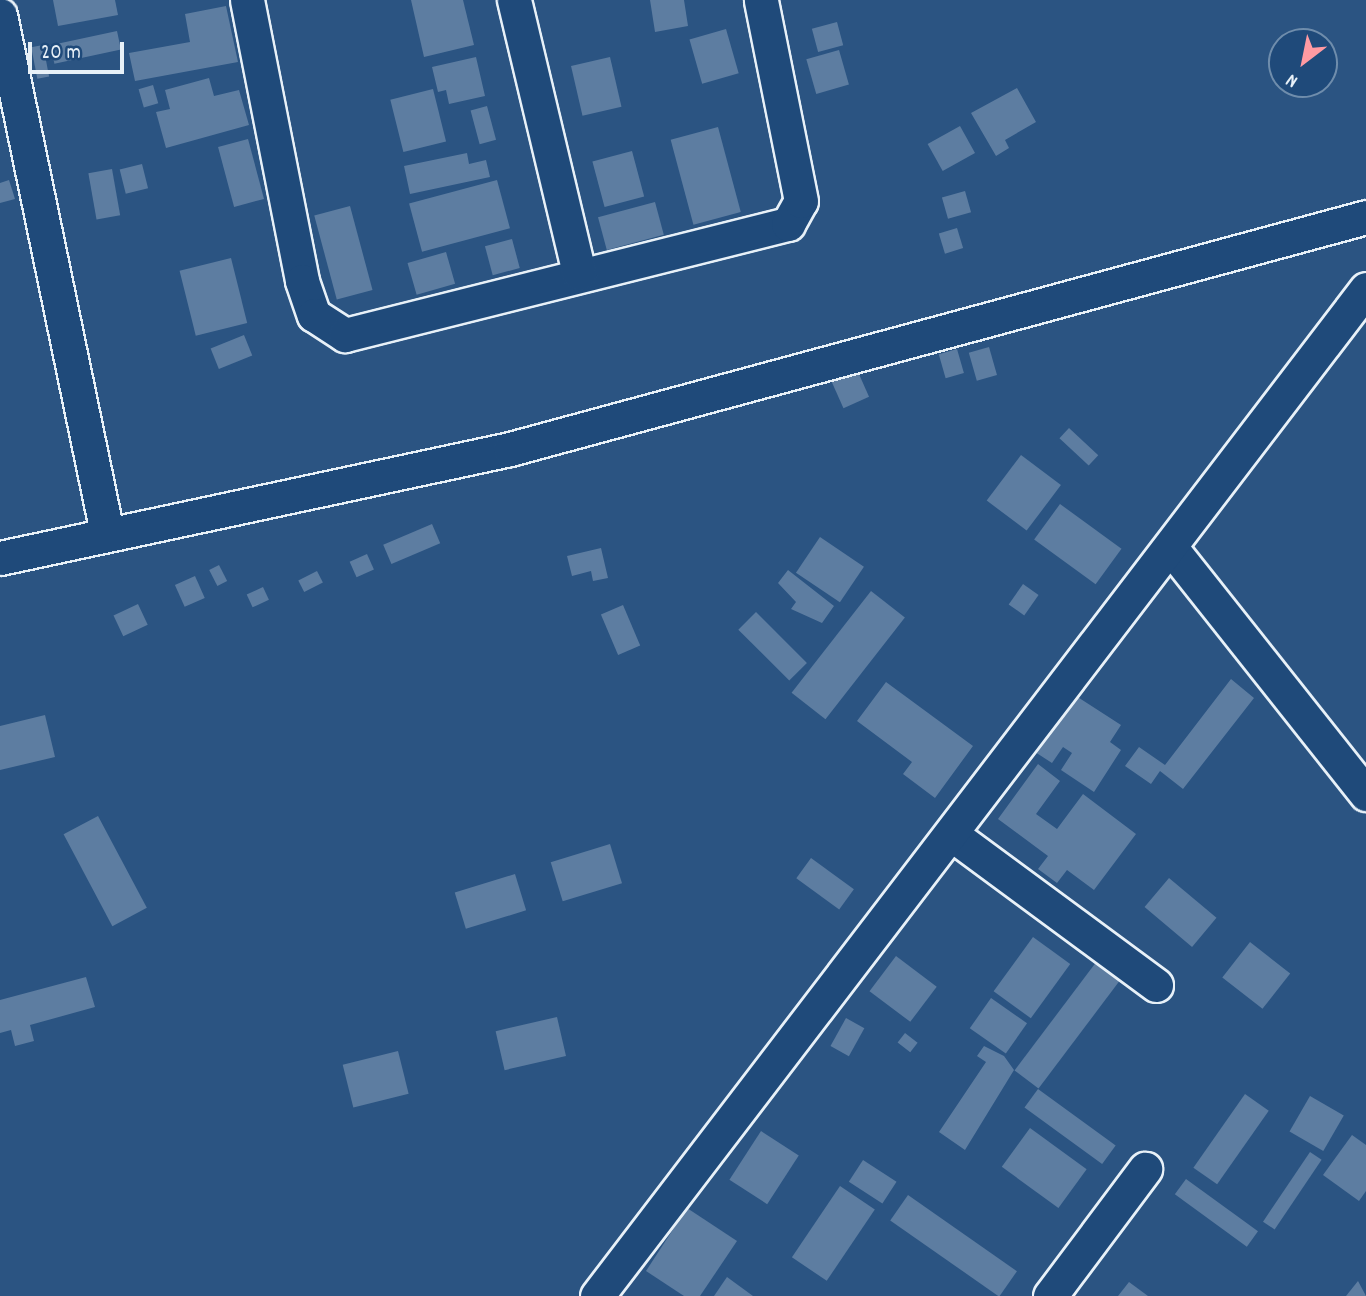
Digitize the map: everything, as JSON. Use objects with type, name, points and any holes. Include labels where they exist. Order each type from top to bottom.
[{"type":"street","points":[[247,0],[314,315],[345,335],[579,273],[788,224],[796,216],[801,201],[794,144],[761,0]]},
{"type":"street","points":[[514,0],[579,273]]},
{"type":"street","points":[[0,15],[107,533]]},
{"type":"street","points":[[0,558],[510,449],[1366,217]]},
{"type":"street","points":[[597,1296],[954,836],[1366,289]]},
{"type":"street","points":[[1171,548],[1366,794]]},
{"type":"street","points":[[954,836],[1157,985]]},
{"type":"street","points":[[1050,1296],[1145,1169]]},
{"type":"building","points":[[53,0],[115,0],[118,15],[58,26]]},
{"type":"building","points":[[411,0],[463,0],[474,45],[424,57]]},
{"type":"building","points":[[650,0],[684,0],[688,26],[655,32]]},
{"type":"building","points":[[226,6],[238,62],[135,81],[129,53],[190,42],[185,14]]},
{"type":"building","points":[[837,22],[843,45],[818,52],[812,29]]},
{"type":"building","points":[[726,29],[739,73],[702,84],[689,39]]},
{"type":"building","points":[[117,31],[121,50],[54,64],[50,45]]},
{"type":"building","points":[[43,45],[49,76],[37,79],[31,47]]},
{"type":"building","points":[[839,50],[849,85],[816,94],[806,59]]},
{"type":"building","points":[[476,57],[485,96],[449,104],[446,90],[438,92],[432,67]]},
{"type":"building","points":[[610,57],[621,107],[582,116],[571,66]]},
{"type":"building","points":[[209,78],[214,96],[239,90],[249,125],[166,148],[156,112],[170,109],[165,90]]},
{"type":"building","points":[[153,85],[158,103],[144,107],[139,89]]},
{"type":"building","points":[[1017,88],[1036,122],[1005,140],[1009,148],[996,156],[971,113]]},
{"type":"building","points":[[433,89],[446,141],[403,152],[390,100]]},
{"type":"building","points":[[487,106],[496,140],[480,144],[471,110]]},
{"type":"building","points":[[960,126],[975,153],[943,171],[928,144]]},
{"type":"building","points":[[718,127],[741,212],[693,225],[671,140]]},
{"type":"building","points":[[248,139],[264,199],[234,207],[218,147]]},
{"type":"building","points":[[632,151],[644,196],[605,207],[592,162]]},
{"type":"building","points":[[467,153],[469,164],[486,160],[490,177],[410,194],[404,166]]},
{"type":"building","points":[[142,164],[148,188],[126,194],[120,170]]},
{"type":"building","points":[[112,169],[120,215],[97,219],[88,173]]},
{"type":"building","points":[[9,180],[15,199],[0,203],[0,183]]},
{"type":"building","points":[[497,180],[510,228],[422,252],[409,204]]},
{"type":"building","points":[[965,191],[971,212],[948,219],[942,198]]},
{"type":"building","points":[[655,202],[664,235],[607,250],[598,217]]},
{"type":"building","points":[[350,206],[373,290],[337,300],[314,216]]},
{"type":"building","points":[[957,228],[963,248],[945,254],[939,234]]},
{"type":"building","points":[[512,239],[520,268],[493,275],[485,246]]},
{"type":"building","points":[[446,252],[455,284],[417,295],[408,263]]},
{"type":"building","points":[[231,258],[247,323],[196,336],[180,271]]},
{"type":"building","points":[[244,335],[252,355],[219,369],[211,348]]},
{"type":"building","points":[[989,347],[997,375],[977,381],[969,353]]},
{"type":"building","points":[[957,349],[964,373],[946,378],[939,354]]},
{"type":"building","points":[[854,363],[869,397],[843,408],[828,374]]},
{"type":"building","points":[[1069,428],[1098,455],[1089,466],[1059,438]]},
{"type":"building","points":[[1021,455],[1061,485],[1027,531],[987,501]]},
{"type":"building","points":[[1060,504],[1121,549],[1096,584],[1034,540]]},
{"type":"building","points":[[432,524],[440,543],[391,564],[383,545]]},
{"type":"building","points":[[820,537],[864,567],[840,602],[796,573]]},
{"type":"building","points":[[601,548],[608,578],[593,581],[591,571],[572,576],[567,556]]},
{"type":"building","points":[[367,554],[374,570],[357,577],[350,562]]},
{"type":"building","points":[[219,565],[227,581],[217,586],[209,570]]},
{"type":"building","points":[[788,570],[834,606],[822,623],[791,609],[796,602],[778,583]]},
{"type":"building","points":[[317,571],[323,583],[304,592],[298,581]]},
{"type":"building","points":[[195,576],[205,598],[185,607],[175,585]]},
{"type":"building","points":[[1023,584],[1039,595],[1024,615],[1009,604]]},
{"type":"building","points":[[263,587],[269,600],[253,607],[247,595]]},
{"type":"building","points":[[871,591],[905,617],[825,719],[792,693]]},
{"type":"building","points":[[138,604],[148,625],[123,636],[114,615]]},
{"type":"building","points":[[623,605],[640,646],[618,655],[601,614]]},
{"type":"building","points":[[756,612],[807,663],[789,681],[738,630]]},
{"type":"building","points":[[1231,679],[1254,698],[1183,789],[1160,771],[1151,784],[1125,766],[1139,747],[1165,765]]},
{"type":"building","points":[[886,682],[973,746],[935,798],[903,774],[912,762],[857,721]]},
{"type":"building","points":[[1073,694],[1121,725],[1110,742],[1121,750],[1094,792],[1061,770],[1072,753],[1063,747],[1052,763],[1035,752]]},
{"type":"building","points":[[45,715],[55,757],[0,770],[0,726]]},
{"type":"building","points":[[1038,764],[1060,781],[1036,814],[1057,829],[1083,794],[1136,834],[1094,890],[1067,870],[1057,883],[1038,869],[1048,856],[998,819]]},
{"type":"building","points":[[98,816],[147,908],[112,926],[64,834]]},
{"type":"building","points":[[610,844],[622,883],[563,901],[551,862]]},
{"type":"building","points":[[811,858],[854,889],[839,909],[796,878]]},
{"type":"building","points":[[515,874],[526,910],[466,929],[455,892]]},
{"type":"building","points":[[1169,878],[1216,918],[1192,947],[1145,907]]},
{"type":"building","points":[[1033,937],[1070,964],[1031,1018],[994,991]]},
{"type":"building","points":[[1250,942],[1290,973],[1262,1009],[1222,977]]},
{"type":"building","points":[[896,956],[937,987],[910,1022],[870,991]]},
{"type":"building","points":[[1097,961],[1121,979],[1039,1088],[1015,1070]]},
{"type":"building","points":[[86,977],[95,1007],[30,1025],[34,1041],[15,1046],[11,1030],[0,1033],[0,1000]]},
{"type":"building","points":[[991,998],[1027,1023],[1006,1054],[970,1028]]},
{"type":"building","points":[[557,1017],[566,1056],[505,1070],[496,1031]]},
{"type":"building","points":[[846,1018],[864,1028],[849,1056],[830,1046]]},
{"type":"building","points":[[905,1033],[918,1043],[910,1052],[898,1042]]},
{"type":"building","points":[[984,1046],[1004,1056],[1014,1070],[965,1150],[939,1132],[986,1062],[977,1056]]},
{"type":"building","points":[[398,1051],[409,1094],[353,1107],[343,1065]]},
{"type":"building","points":[[1038,1089],[1116,1145],[1102,1164],[1024,1108]]},
{"type":"building","points":[[1245,1094],[1269,1111],[1217,1184],[1193,1168]]},
{"type":"building","points":[[1310,1096],[1344,1116],[1323,1151],[1290,1132]]},
{"type":"building","points":[[1030,1128],[1087,1169],[1058,1208],[1002,1167]]},
{"type":"building","points":[[761,1131],[799,1156],[767,1204],[729,1180]]},
{"type":"building","points":[[1352,1135],[1366,1145],[1366,1191],[1359,1201],[1323,1175]]},
{"type":"building","points":[[1310,1152],[1322,1160],[1275,1229],[1263,1222]]},
{"type":"building","points":[[863,1160],[897,1182],[882,1204],[849,1182]]},
{"type":"building","points":[[1186,1179],[1258,1231],[1247,1247],[1175,1194]]},
{"type":"building","points":[[840,1186],[875,1209],[827,1281],[792,1257]]},
{"type":"building","points":[[908,1195],[1017,1271],[998,1296],[890,1220]]},
{"type":"building","points":[[687,1208],[737,1241],[700,1296],[684,1296],[646,1271]]},
{"type":"building","points":[[727,1277],[753,1296],[714,1296]]},
{"type":"building","points":[[1358,1281],[1366,1296],[1346,1296]]},
{"type":"building","points":[[1129,1282],[1148,1296],[1118,1296]]}]
